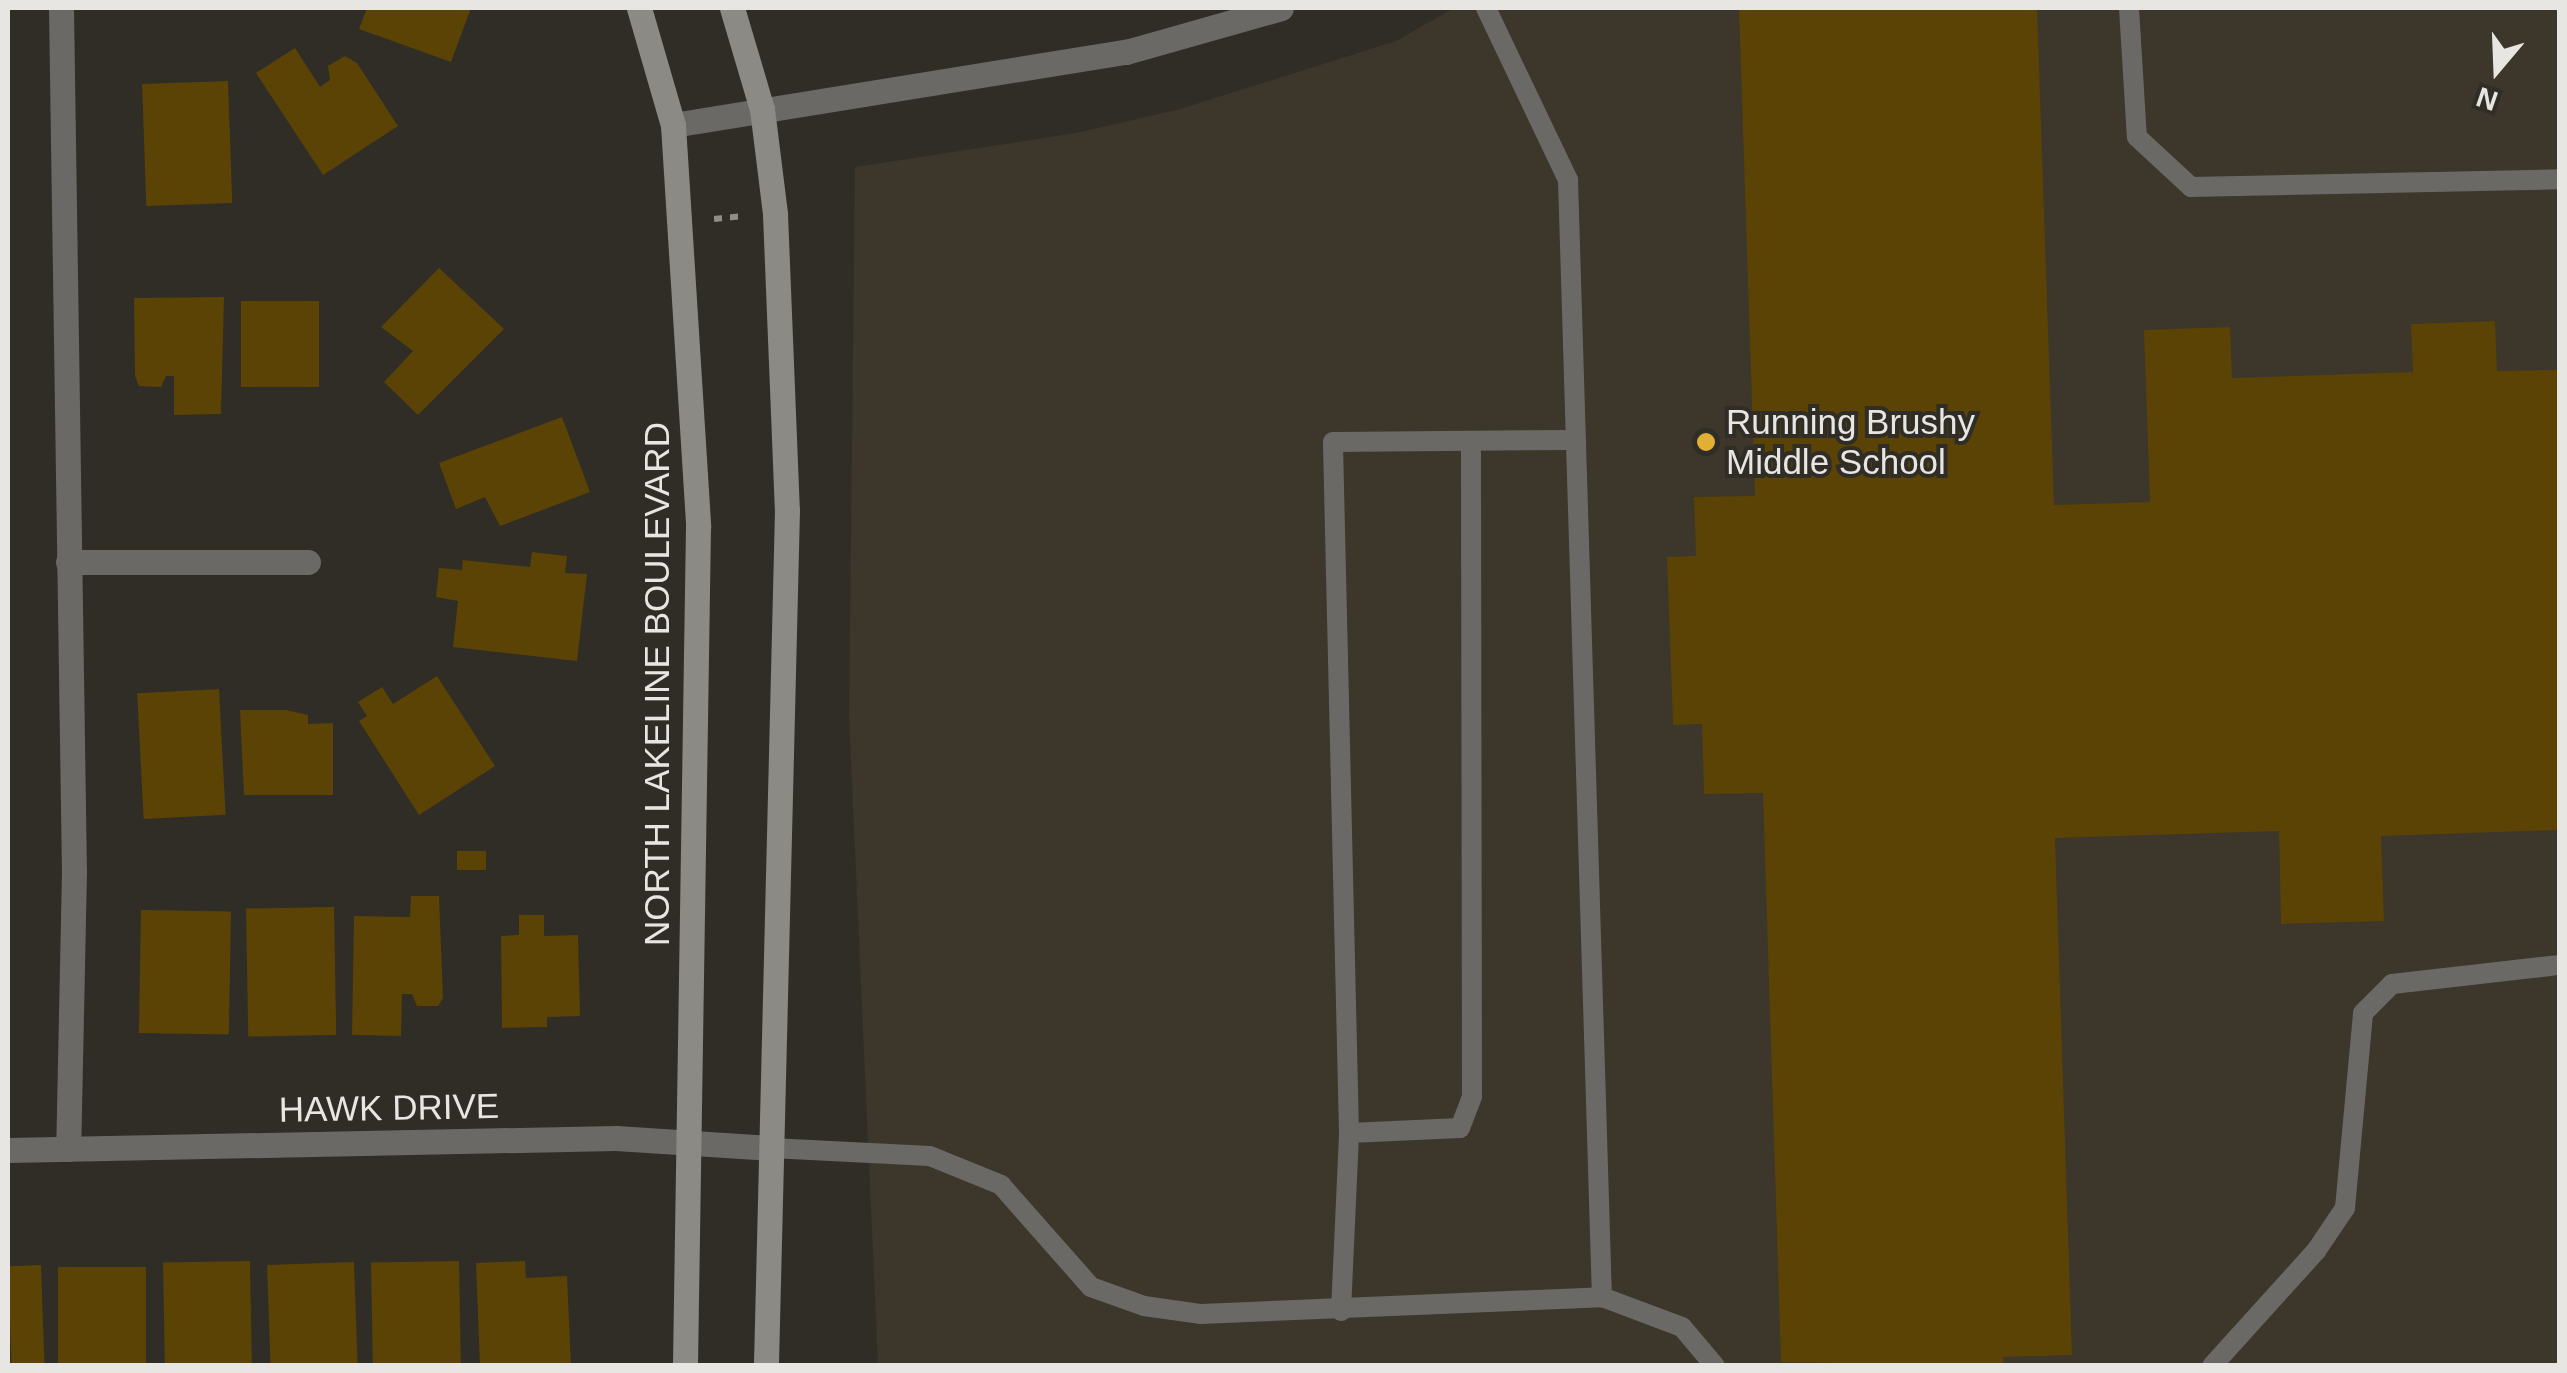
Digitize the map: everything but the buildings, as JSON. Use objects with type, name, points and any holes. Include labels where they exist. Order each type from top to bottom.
[{"type":"main road","name":"NORTH LAKELINE BOULEVARD","points":[[639,8],[673,126],[698,528],[692,1143],[685,1366]]},
{"type":"main road","points":[[732,8],[762,109],[774,214],[788,510],[766,1366]]},
{"type":"street","points":[[61,8],[74,870],[68,1149]]},
{"type":"street","points":[[673,126],[1126,52],[1281,8]]},
{"type":"street","points":[[68,562],[308,562]]},
{"type":"street","name":"HAWK DRIVE","points":[[8,1150],[616,1138],[772,1148]]},
{"type":"lane","points":[[1486,8],[1568,180],[1602,1297]]},
{"type":"lane","points":[[2129,8],[2137,136],[2191,186],[2560,178]]},
{"type":"lane","points":[[1341,1311],[1349,1133],[1333,442],[1576,440]]},
{"type":"lane","points":[[1349,1133],[1460,1128],[1472,1096],[1471,441]]},
{"type":"lane","points":[[2212,1366],[2316,1251],[2345,1208],[2363,1013],[2392,984],[2560,965]]},
{"type":"lane","points":[[772,1148],[930,1156],[1000,1185],[1091,1288],[1144,1306],[1201,1314],[1602,1297],[1682,1327],[1715,1366]]},
{"type":"path","points":[[708,220],[742,216]]},
{"type":"shaded area","name":"Running Brushy Middle School","points":[[1454,8],[2559,8],[2559,1365],[878,1365],[849,717],[855,167],[1076,133],[1180,109],[1396,41]]},
{"type":"place","name":"Running Brushy Middle School","points":[[1706,442]]}]
